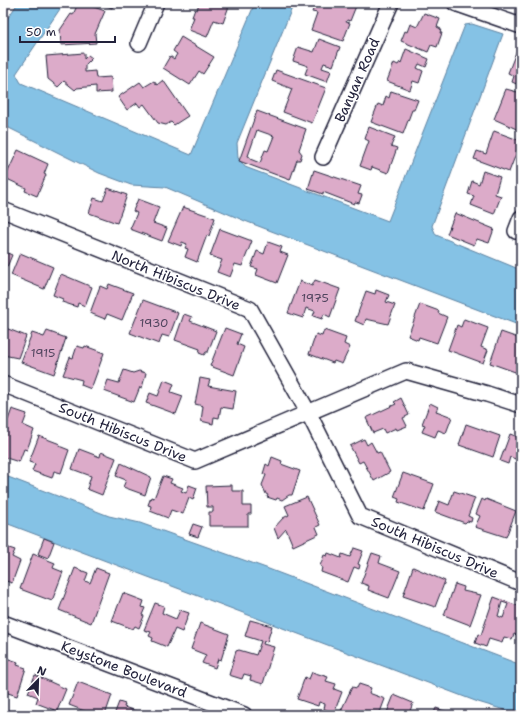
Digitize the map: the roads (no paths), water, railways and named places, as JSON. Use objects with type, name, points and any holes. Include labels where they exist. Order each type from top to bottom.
[{"type":"street","points":[[139,43],[156,3]]},
{"type":"street","name":"Banyan Road","points":[[323,157],[391,3]]},
{"type":"street","points":[[455,3],[521,26]]},
{"type":"street","name":"North Hibiscus Drive","points":[[3,210],[250,310],[308,414]]},
{"type":"street","points":[[308,414],[406,372],[521,405]]},
{"type":"street","name":"South Hibiscus Drive","points":[[3,384],[195,461],[308,414],[360,516],[521,583]]},
{"type":"street","name":"Keystone Boulevard","points":[[3,623],[244,715]]},
{"type":"water","points":[[18,3],[64,3],[16,74],[21,83],[191,155],[255,3],[294,3],[237,143],[238,158],[245,167],[388,221],[465,25],[472,24],[503,34],[432,226],[436,235],[521,270],[521,326],[245,221],[165,187],[131,185],[99,173],[3,125],[3,25]]},
{"type":"water","points":[[3,475],[109,516],[140,523],[266,568],[521,665],[521,715],[478,702],[3,522]]}]
